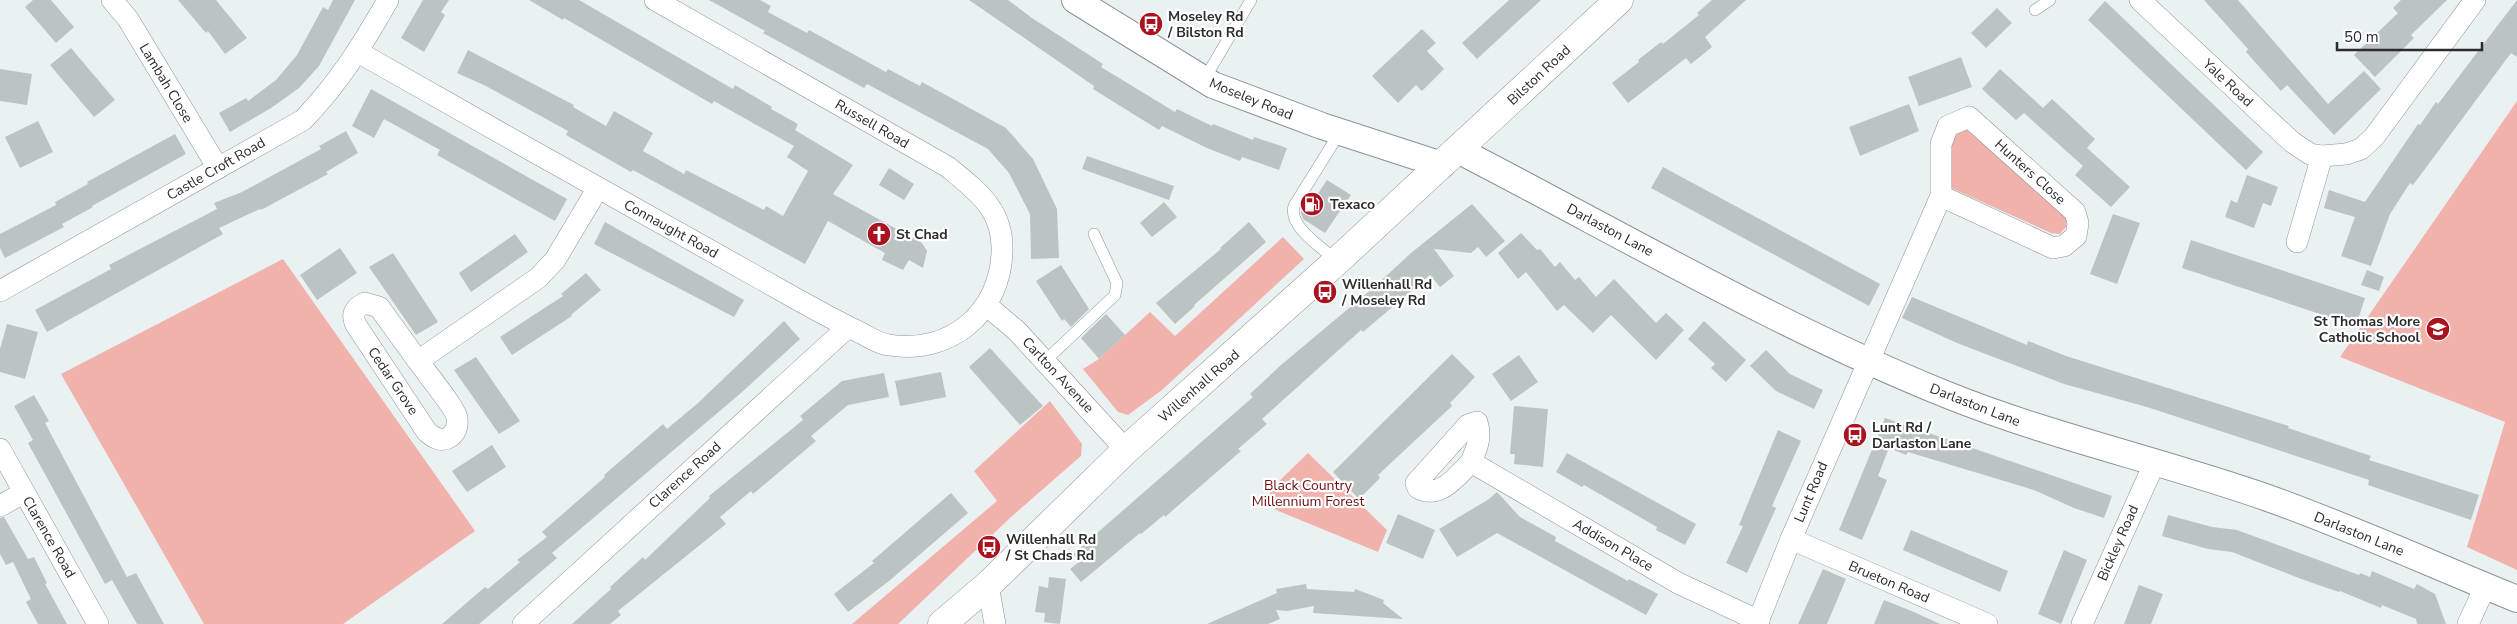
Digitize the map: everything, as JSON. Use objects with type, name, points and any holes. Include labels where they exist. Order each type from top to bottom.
[{"type":"main road","name":"Bilston Road","points":[[1450,157],[1619,0]]},
{"type":"main road","name":"Willenhall Road","points":[[942,624],[988,585],[1126,450],[1450,157]]},
{"type":"street","name":"Lambah Close","points":[[112,0],[128,19],[218,168]]},
{"type":"street","name":"Castle Croft Road","points":[[0,291],[303,120],[325,97],[358,52],[388,0]]},
{"type":"street","name":"Russell Road","points":[[655,0],[948,167],[986,200],[998,221],[1003,241],[998,284],[986,304]]},
{"type":"street","name":"Moseley Road","points":[[1075,0],[1204,80],[1264,106],[1340,132],[1450,157]]},
{"type":"street","name":"Yale Road","points":[[2140,0],[2292,142],[2310,154],[2322,156],[2346,154],[2361,149],[2374,137],[2475,0]]},
{"type":"street","name":"Connaught Road","points":[[358,52],[848,327],[886,345],[910,348],[940,342],[966,326],[986,304]]},
{"type":"street","name":"Hunters Close","points":[[1868,361],[1941,196],[1941,144],[1948,126],[1969,117],[2075,212],[2078,223],[2076,236],[2064,246],[2053,248],[1941,196]]},
{"type":"street","points":[[2297,242],[2322,156]]},
{"type":"street","name":"Darlaston Lane","points":[[1450,157],[1868,361],[2007,419],[2154,462],[2264,497],[2316,516],[2517,600]]},
{"type":"street","points":[[418,361],[538,278],[556,260],[598,188]]},
{"type":"street","name":"Cedar Grove","points":[[365,302],[379,307],[418,361],[457,417],[457,428],[453,435],[445,439],[435,438],[427,432],[356,325],[353,318],[355,310],[365,302]]},
{"type":"street","name":"Carlton Avenue","points":[[986,304],[1017,331],[1046,361],[1126,450]]},
{"type":"street","name":"Clarence Road","points":[[523,624],[848,327]]},
{"type":"street","name":"Lunt Road","points":[[1758,623],[1791,539],[1868,361]]},
{"type":"street","name":"Clarence Road","points":[[0,449],[98,624]]},
{"type":"street","name":"Addison Place","points":[[1471,462],[1678,583],[1758,623]]},
{"type":"street","name":"Bickley Road","points":[[2082,624],[2154,462]]},
{"type":"street","points":[[0,506],[24,493]]},
{"type":"street","name":"Brueton Road","points":[[1791,539],[1987,624]]},
{"type":"street","points":[[988,585],[995,624]]},
{"type":"street","points":[[2468,624],[2485,587]]},
{"type":"lane","points":[[1204,80],[1251,0]]},
{"type":"lane","points":[[2035,10],[2050,0]]},
{"type":"lane","points":[[1337,261],[1302,229],[1294,220],[1292,213],[1294,206],[1340,132]]},
{"type":"lane","points":[[1046,361],[1115,295],[1117,283],[1094,234]]},
{"type":"green space","name":"St Thomas More Catholic School","points":[[2517,101],[2517,570],[2467,547],[2505,422],[2340,357]]},
{"type":"green space","points":[[1965,128],[2067,217],[2066,227],[2060,234],[2051,233],[1951,188],[1951,142],[1956,131]]},
{"type":"green space","points":[[1283,237],[1304,259],[1162,390],[1128,415],[1118,412],[1083,369],[1099,359],[1150,312],[1175,336]]},
{"type":"green space","points":[[283,259],[475,531],[343,624],[204,624],[61,374]]},
{"type":"green space","points":[[1050,401],[1082,444],[1081,456],[1011,517],[898,624],[852,624],[997,501],[974,471]]},
{"type":"green space","name":"Black Country Millennium Forest","points":[[1308,453],[1387,530],[1378,552],[1276,510],[1269,491]]},
{"type":"building","points":[[33,0],[51,0],[74,27],[56,43],[25,7]]},
{"type":"building","points":[[178,0],[216,0],[247,38],[225,54],[208,31],[206,33]]},
{"type":"building","points":[[333,0],[355,0],[319,66],[299,88],[271,108],[230,132],[219,113],[246,98],[248,101],[276,80],[297,55],[323,7],[328,10]]},
{"type":"building","points":[[423,0],[449,0],[441,12],[445,15],[424,52],[401,38]]},
{"type":"building","points":[[529,0],[579,0],[733,89],[735,85],[798,124],[795,130],[853,165],[833,194],[922,243],[927,251],[923,268],[909,260],[903,270],[882,260],[885,253],[828,221],[805,264],[633,170],[631,172],[566,135],[568,131],[486,86],[457,73],[468,50],[574,105],[573,107],[606,126],[614,111],[653,133],[643,151],[684,174],[686,170],[764,210],[766,206],[783,216],[808,171],[787,157],[794,146],[714,101],[712,104],[564,18],[563,20]]},
{"type":"building","points":[[709,0],[760,0],[771,6],[768,12],[807,33],[809,30],[886,72],[888,69],[920,86],[922,82],[1006,128],[1033,159],[1057,209],[1059,258],[1031,259],[1030,214],[1009,173],[988,149],[867,84],[864,88],[763,33],[765,31]]},
{"type":"building","points":[[969,0],[1008,0],[1032,18],[1103,64],[1101,67],[1175,112],[1177,109],[1212,126],[1213,124],[1253,140],[1254,137],[1287,148],[1279,170],[1242,157],[1240,161],[1207,148],[1162,126],[1159,130],[1093,89],[1094,86]]},
{"type":"building","points":[[1509,0],[1541,0],[1477,59],[1462,43]]},
{"type":"building","points":[[1712,0],[1746,0],[1705,37],[1712,47],[1691,64],[1686,58],[1628,103],[1612,83],[1661,42],[1663,44],[1699,15],[1697,13]]},
{"type":"building","points":[[2204,0],[2238,0],[2328,104],[2364,71],[2381,89],[2334,135],[2287,85],[2281,91],[2246,52],[2248,49]]},
{"type":"building","points":[[2401,0],[2447,0],[2411,35],[2414,38],[2375,77],[2354,55],[2398,13],[2393,8]]},
{"type":"building","points":[[2517,0],[2517,57],[2511,53],[2413,185],[2410,183],[2390,214],[2371,266],[2341,256],[2355,217],[2324,208],[2329,190],[2365,202],[2418,124],[2420,125],[2436,102],[2438,104]]},
{"type":"building","points":[[2105,1],[2263,152],[2246,170],[2088,20]]},
{"type":"building","points":[[1997,8],[2012,23],[1986,48],[1971,33]]},
{"type":"building","points":[[1422,29],[1436,43],[1427,51],[1444,69],[1422,91],[1416,85],[1398,103],[1372,76]]},
{"type":"building","points":[[71,48],[115,100],[94,117],[50,65]]},
{"type":"building","points":[[1961,57],[1972,87],[1919,106],[1908,77]]},
{"type":"building","points":[[0,69],[32,74],[27,105],[0,101]]},
{"type":"building","points":[[2000,69],[2043,108],[2052,99],[2095,139],[2087,148],[2130,187],[2111,207],[2075,175],[2083,166],[2024,113],[2016,120],[1982,89]]},
{"type":"building","points":[[371,89],[567,199],[555,221],[437,155],[440,150],[384,119],[374,138],[352,126]]},
{"type":"building","points":[[1909,104],[1919,131],[1860,156],[1849,127]]},
{"type":"building","points":[[38,121],[53,152],[20,168],[5,137]]},
{"type":"building","points":[[346,131],[358,153],[326,172],[328,174],[261,210],[219,228],[223,234],[47,332],[35,310],[111,269],[109,265],[217,209],[214,203],[242,192],[321,149],[319,146]]},
{"type":"building","points":[[175,134],[186,154],[92,206],[62,224],[64,227],[5,258],[0,248],[0,234],[56,205],[55,202],[88,184],[87,182]]},
{"type":"building","points":[[1087,156],[1174,186],[1169,200],[1082,169]]},
{"type":"building","points":[[1663,167],[1880,284],[1869,306],[1651,188]]},
{"type":"building","points":[[889,168],[914,184],[904,200],[879,185]]},
{"type":"building","points":[[2247,175],[2278,187],[2271,206],[2263,203],[2254,228],[2225,217],[2231,200],[2237,203]]},
{"type":"building","points":[[1327,180],[1351,195],[1325,233],[1303,219],[1301,208],[1312,192],[1317,195]]},
{"type":"building","points":[[1164,202],[1177,217],[1152,237],[1140,223]]},
{"type":"building","points":[[1472,204],[1505,241],[1486,257],[1478,247],[1471,253],[1434,249],[1454,276],[1440,287],[1430,275],[1363,332],[1361,330],[1262,419],[1267,424],[1238,449],[1241,451],[1165,517],[1164,515],[1140,533],[1081,582],[1070,569],[1079,562],[1073,554],[1253,397],[1250,394],[1281,365],[1373,288],[1411,253]]},
{"type":"building","points":[[2113,214],[2140,223],[2117,284],[2090,274]]},
{"type":"building","points":[[605,222],[744,300],[734,317],[594,244]]},
{"type":"building","points":[[1249,222],[1266,242],[1175,324],[1156,303],[1221,249]]},
{"type":"building","points":[[1521,233],[1537,250],[1540,249],[1555,267],[1560,262],[1575,280],[1579,277],[1596,297],[1614,279],[1656,323],[1666,313],[1684,330],[1656,360],[1611,315],[1593,333],[1564,305],[1557,311],[1526,272],[1518,279],[1498,253]]},
{"type":"building","points":[[515,234],[528,252],[471,292],[459,273]]},
{"type":"building","points":[[2191,240],[2365,298],[2356,326],[2182,268]]},
{"type":"building","points":[[340,248],[357,273],[317,300],[300,275]]},
{"type":"building","points":[[393,253],[438,322],[416,335],[369,267]]},
{"type":"building","points":[[1061,265],[1089,309],[1071,327],[1064,319],[1062,321],[1036,281]]},
{"type":"building","points":[[2367,270],[2384,277],[2379,291],[2361,285]]},
{"type":"building","points":[[586,273],[601,290],[572,316],[512,355],[500,337],[563,296],[561,294]]},
{"type":"building","points":[[1912,297],[2027,345],[2028,341],[2066,356],[2289,426],[2288,428],[2371,456],[2369,460],[2479,495],[2471,520],[2368,485],[2369,480],[2147,407],[2064,384],[1957,343],[1902,318]]},
{"type":"building","points":[[1106,314],[1125,335],[1099,359],[1081,338]]},
{"type":"building","points":[[784,321],[800,339],[741,393],[552,553],[557,558],[479,624],[442,624],[485,587],[488,589],[520,562],[517,560],[547,537],[542,532],[605,477],[604,475],[663,424],[667,429],[698,403]]},
{"type":"building","points":[[1704,321],[1746,360],[1726,382],[1711,368],[1715,364],[1688,339]]},
{"type":"building","points":[[7,324],[38,332],[25,379],[0,372],[0,349]]},
{"type":"building","points":[[990,348],[1043,406],[1020,425],[969,367]]},
{"type":"building","points":[[1766,350],[1790,374],[1823,390],[1814,409],[1776,391],[1750,366]]},
{"type":"building","points":[[1452,354],[1475,377],[1450,403],[1452,406],[1378,475],[1380,478],[1359,499],[1333,472]]},
{"type":"building","points":[[1519,355],[1538,382],[1511,401],[1492,374]]},
{"type":"building","points":[[476,357],[520,421],[499,434],[454,370]]},
{"type":"building","points":[[941,372],[946,397],[900,406],[895,381]]},
{"type":"building","points":[[884,373],[889,397],[848,405],[811,436],[816,441],[753,494],[751,491],[720,517],[726,524],[618,611],[621,615],[610,624],[572,624],[643,557],[645,560],[710,498],[709,496],[803,420],[800,416],[842,381]]},
{"type":"building","points":[[34,395],[49,421],[45,423],[127,577],[136,573],[164,624],[137,624],[112,580],[105,584],[28,443],[33,440],[14,406]]},
{"type":"building","points":[[1514,406],[1548,409],[1543,467],[1514,464],[1515,454],[1510,454]]},
{"type":"building","points":[[1885,418],[2112,496],[2104,518],[2074,508],[2034,490],[1908,452],[1906,455],[1889,448],[1878,476],[1887,480],[1862,540],[1839,530]]},
{"type":"building","points":[[1778,430],[1801,441],[1772,506],[1776,508],[1747,573],[1726,563],[1743,526],[1739,525]]},
{"type":"building","points":[[492,445],[506,467],[467,492],[452,471]]},
{"type":"building","points":[[1567,453],[1696,524],[1685,545],[1656,530],[1657,527],[1584,485],[1582,487],[1556,472]]},
{"type":"building","points":[[1497,492],[1520,517],[1556,537],[1555,541],[1628,581],[1629,579],[1658,594],[1646,615],[1497,533],[1457,557],[1439,529],[1489,499]]},
{"type":"building","points":[[951,493],[968,513],[889,581],[848,612],[834,594],[874,563],[872,561]]},
{"type":"building","points":[[1398,514],[1435,530],[1423,559],[1386,543]]},
{"type":"building","points":[[2168,515],[2212,527],[2237,530],[2359,575],[2360,573],[2370,577],[2372,571],[2414,589],[2417,584],[2435,594],[2446,624],[2417,624],[2416,619],[2382,605],[2381,608],[2232,552],[2208,549],[2162,536]]},
{"type":"building","points":[[4,517],[28,559],[34,557],[47,583],[45,584],[67,624],[38,624],[26,602],[31,599],[13,562],[6,565],[0,554],[0,518]]},
{"type":"building","points":[[1911,530],[2008,571],[2000,592],[1903,550]]},
{"type":"building","points":[[2064,550],[2087,560],[2061,624],[2038,614]]},
{"type":"building","points":[[1823,569],[1846,579],[1827,624],[1798,624]]},
{"type":"building","points":[[1049,577],[1066,579],[1060,624],[1044,622],[1045,613],[1035,612],[1039,586],[1048,588]]},
{"type":"building","points":[[1306,584],[1307,589],[1354,592],[1355,589],[1384,600],[1383,603],[1403,619],[1313,613],[1314,606],[1287,611],[1276,610],[1280,619],[1268,624],[1207,624],[1277,593],[1276,589]]},
{"type":"building","points":[[2139,585],[2163,594],[2151,624],[2124,624]]},
{"type":"building","points":[[1884,600],[1914,612],[1940,624],[1874,624]]},
{"type":"place","name":"Moseley Rd / Bilston Rd","points":[[1151,24]]},
{"type":"place","name":"Texaco","points":[[1312,204]]},
{"type":"place","name":"St Chad","points":[[879,234]]},
{"type":"place","name":"Willenhall Rd / Moseley Rd","points":[[1325,292]]},
{"type":"place","name":"St Thomas More Catholic School","points":[[2438,329]]},
{"type":"place","name":"Lunt Rd / Darlaston Lane","points":[[1855,435]]},
{"type":"place","name":"Willenhall Rd / St Chads Rd","points":[[989,547]]}]
